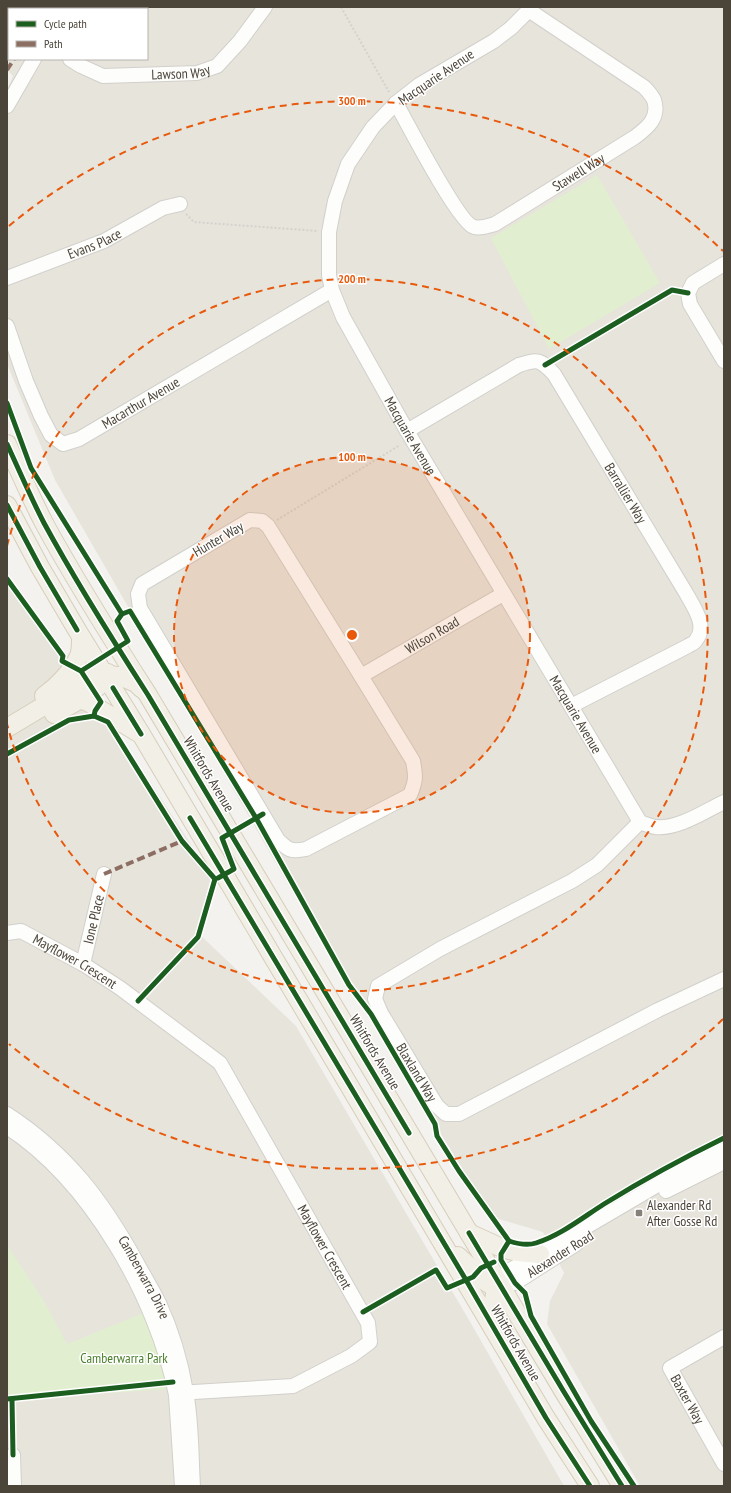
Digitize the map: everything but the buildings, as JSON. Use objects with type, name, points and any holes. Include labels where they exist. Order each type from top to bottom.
[{"type":"main road","name":"Whitfords Avenue","points":[[7,444],[44,522],[118,648],[148,695],[564,1392],[622,1486]]},
{"type":"main road","name":"Whitfords Avenue","points":[[7,505],[40,567],[81,638],[141,734],[442,1240],[546,1418],[590,1486]]},
{"type":"main road","points":[[7,721],[46,695],[60,682],[79,655],[81,638]]},
{"type":"main road","points":[[7,741],[94,690],[106,676],[118,648]]},
{"type":"main road","points":[[7,728],[87,680],[106,676],[120,676],[136,683],[148,695]]},
{"type":"main road","points":[[79,699],[88,702],[141,734]]},
{"type":"main road","points":[[469,1233],[504,1249],[540,1254]]},
{"type":"main road","points":[[442,1240],[486,1282],[500,1284]]},
{"type":"main road","points":[[500,1284],[495,1291],[495,1310],[543,1407],[546,1418]]},
{"type":"street","name":"Lawson Way","points":[[72,60],[103,76],[197,73],[218,66],[240,41],[266,7]]},
{"type":"street","name":"Macquarie Avenue","points":[[531,9],[511,28],[494,41],[419,86],[396,103],[373,127],[348,164],[335,201],[329,232],[329,274],[332,290],[343,317],[409,434],[640,822]]},
{"type":"street","name":"Stawell Way","points":[[396,103],[447,194],[463,218],[474,227],[485,228],[495,224],[649,127],[656,111],[654,99],[644,87],[531,9]]},
{"type":"street","points":[[7,106],[33,60]]},
{"type":"street","name":"Evans Place","points":[[7,278],[104,241],[163,208],[180,204]]},
{"type":"street","points":[[724,264],[694,284],[688,293],[690,304],[724,361]]},
{"type":"street","name":"Macarthur Avenue","points":[[7,326],[26,381],[50,435],[63,444],[79,439],[332,290]]},
{"type":"street","name":"Barrallier Way","points":[[409,434],[519,364],[532,361],[542,362],[554,374],[686,593],[700,620],[701,630],[696,640],[688,646],[571,706]]},
{"type":"street","name":"Hunter Way","points":[[250,520],[262,521],[268,526],[362,676],[413,761],[416,782],[410,795],[306,849],[295,851],[286,848],[278,840],[151,628],[140,608],[138,594],[142,584],[250,520]]},
{"type":"street","name":"Wilson Road","points":[[362,676],[503,594]]},
{"type":"street","points":[[640,822],[655,827],[666,827],[681,823],[724,802]]},
{"type":"street","name":"Blaxland Way","points":[[640,822],[597,866],[572,881],[440,949],[378,986],[375,999],[381,1013],[437,1106],[446,1114],[459,1114],[658,1010],[724,979]]},
{"type":"street","name":"Ione Place","points":[[83,964],[104,874]]},
{"type":"street","name":"Mayflower Crescent","points":[[7,933],[21,931],[83,964],[132,997],[220,1063],[368,1323],[370,1342],[351,1356],[293,1386],[181,1394]]},
{"type":"street","name":"Camberwarra Drive","points":[[7,1114],[28,1128],[59,1154],[90,1189],[125,1241],[159,1302],[170,1328],[179,1359],[182,1486]]},
{"type":"street","name":"Camberwarra Drive","points":[[7,1127],[25,1139],[49,1160],[79,1192],[103,1225],[139,1287],[154,1318],[174,1382],[181,1394],[193,1486]]},
{"type":"street","name":"Alexander Road","points":[[500,1284],[508,1271],[695,1164],[724,1150]]},
{"type":"street","name":"Alexander Road","points":[[500,1284],[515,1283],[650,1199],[724,1162]]},
{"type":"street","name":"Baxter Way","points":[[724,1337],[670,1368],[724,1464]]},
{"type":"street","points":[[13,1455],[14,1486]]},
{"type":"path","points":[[340,7],[396,103]]},
{"type":"path","points":[[180,204],[187,215],[194,222],[329,232]]},
{"type":"path","points":[[268,526],[409,434]]},
{"type":"shaded area","points":[[7,7],[724,7],[724,1486],[640,1486],[547,1324],[550,1301],[564,1273],[543,1232],[492,1217],[319,938],[55,480],[7,364],[7,90],[13,76],[7,70]]},
{"type":"shaded area","points":[[7,578],[51,646],[109,719],[213,878],[197,932],[296,1026],[469,1320],[564,1486],[7,1486]]},
{"type":"green space","points":[[597,175],[660,283],[549,349],[491,238]]},
{"type":"green space","name":"Camberwarra Park","points":[[7,1245],[44,1301],[67,1344],[144,1313],[175,1389],[7,1399]]},
{"type":"marked path","points":[[7,70],[13,60]]},
{"type":"marked path","points":[[104,874],[182,841]]},
{"type":"cycle path","points":[[545,365],[672,290],[688,293]]},
{"type":"cycle path","points":[[7,403],[31,468],[122,614],[130,611],[256,818],[349,985],[371,1014],[435,1124],[437,1136],[459,1171],[509,1241],[501,1254],[501,1260],[515,1283],[525,1293],[531,1316],[591,1421],[634,1486]]},
{"type":"cycle path","points":[[7,444],[39,513],[56,545],[148,695],[409,1133]]},
{"type":"cycle path","points":[[7,505],[40,567],[77,630]]},
{"type":"cycle path","points":[[7,579],[63,656],[62,661],[81,671],[101,702],[95,711],[94,716]]},
{"type":"cycle path","points":[[81,671],[128,641],[117,621],[122,614]]},
{"type":"cycle path","points":[[113,688],[141,734]]},
{"type":"cycle path","points":[[7,754],[69,720],[94,716],[108,722],[182,841],[215,879]]},
{"type":"cycle path","points":[[218,878],[234,869],[222,838],[263,814]]},
{"type":"cycle path","points":[[190,818],[466,1280],[546,1418],[590,1486]]},
{"type":"cycle path","points":[[138,1001],[198,937],[215,879]]},
{"type":"cycle path","points":[[509,1241],[519,1244],[529,1244],[554,1236],[648,1178],[724,1138]]},
{"type":"cycle path","points":[[469,1233],[622,1486]]},
{"type":"cycle path","points":[[363,1312],[436,1270],[447,1288],[473,1277],[481,1268],[494,1262]]},
{"type":"cycle path","points":[[7,1399],[173,1382]]},
{"type":"cycle path","points":[[12,1399],[13,1455]]},
{"type":"place","name":"Alexander Rd After Gosse Rd","points":[[639,1213]]}]
